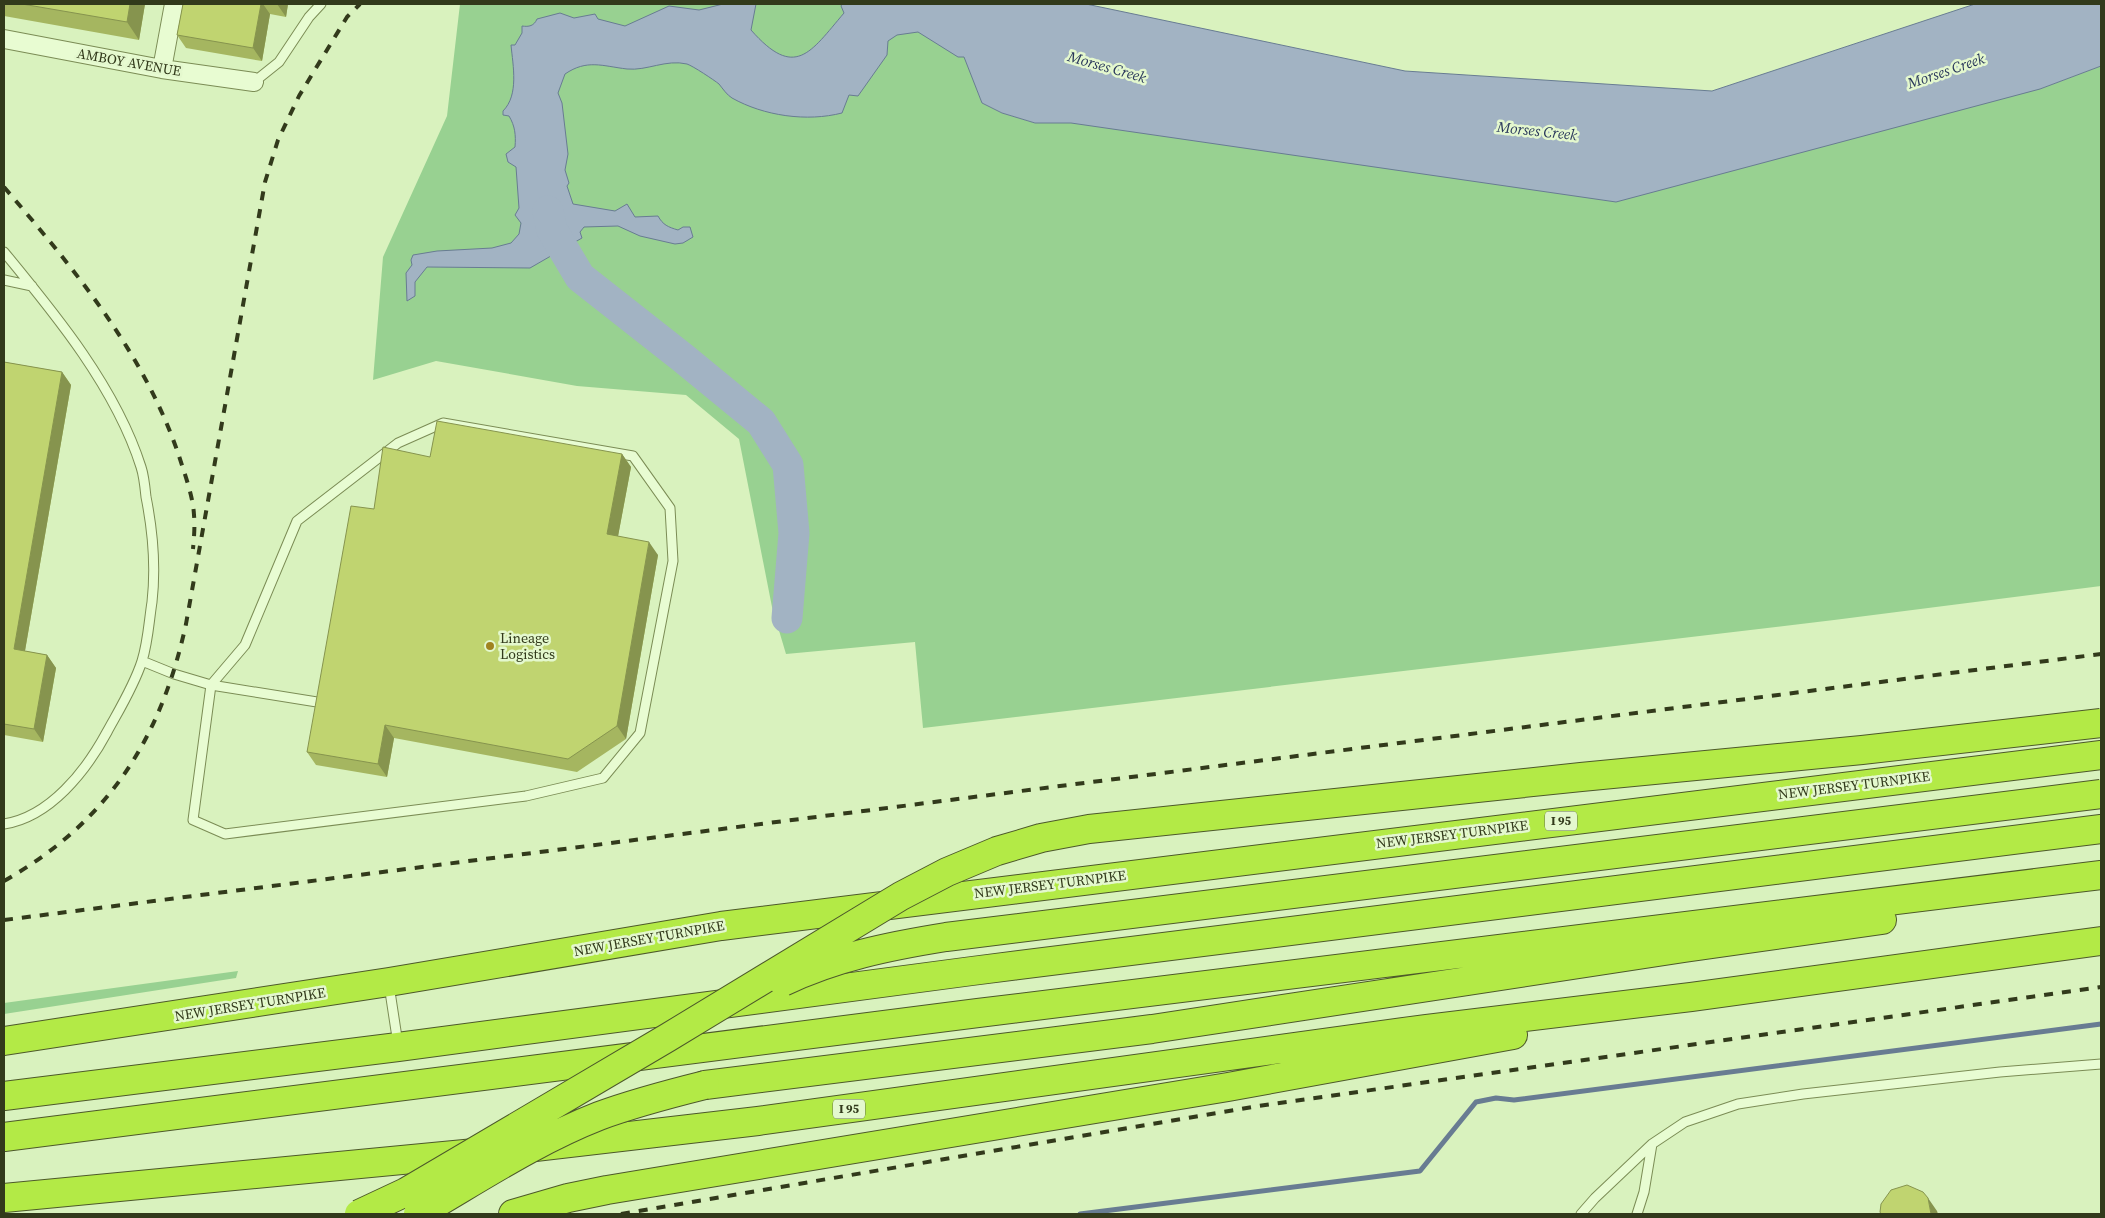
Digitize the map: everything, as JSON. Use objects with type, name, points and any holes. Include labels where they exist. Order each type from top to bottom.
[{"type":"highway","points":[[359,1214],[406,1192],[667,1038],[901,896],[947,872],[997,851],[1041,838],[1099,828],[1562,779],[1862,750],[2101,723]]},
{"type":"highway","name":"NEW JERSEY TURNPIKE","points":[[4,1041],[389,982],[721,926],[1021,887],[2101,756]]},
{"type":"highway","points":[[667,1038],[790,979],[844,958],[889,946],[956,936],[2101,794]]},
{"type":"highway","points":[[4,1096],[398,1047],[972,971],[2101,829]]},
{"type":"highway","points":[[418,1214],[546,1140],[598,1117],[653,1098],[705,1085],[1152,1028],[1683,937],[1985,889],[2101,875]]},
{"type":"highway","points":[[4,1137],[988,1011],[1683,937]]},
{"type":"highway","name":"I 95","points":[[4,1198],[630,1137],[989,1090],[1425,1029],[1691,997],[2101,941]]},
{"type":"highway","points":[[513,1214],[608,1190],[1228,1087],[1470,1044],[1691,997]]},
{"type":"street","points":[[162,69],[174,4]]},
{"type":"street","name":"AMBOY AVENUE","points":[[4,39],[162,69],[254,82]]},
{"type":"lane","points":[[254,82],[279,62],[309,17],[321,4]]},
{"type":"lane","points":[[4,252],[32,286],[93,370],[125,425],[142,468],[151,521],[155,574],[149,627],[142,661],[98,750],[71,784],[40,811],[19,822],[4,824]]},
{"type":"lane","points":[[4,280],[32,286]]},
{"type":"lane","points":[[443,423],[633,456],[670,508],[673,561],[640,733],[602,778],[526,796],[225,834],[193,820],[211,684],[245,645],[297,520],[398,444],[443,423]]},
{"type":"lane","points":[[142,661],[174,674],[211,684],[317,702]]},
{"type":"lane","points":[[389,982],[398,1047]]},
{"type":"lane","points":[[1582,1214],[1595,1198],[1652,1144],[1686,1122],[1738,1104],[1803,1094],[1980,1074],[2101,1064]]},
{"type":"lane","points":[[1637,1214],[1644,1192],[1652,1144]]},
{"type":"green space","points":[[460,4],[894,4],[964,56],[982,103],[1002,113],[1035,123],[2040,89],[2101,66],[2101,586],[1834,620],[923,728],[915,642],[786,654],[772,607],[739,439],[686,395],[577,386],[436,361],[373,380],[383,257],[447,116]]},
{"type":"green space","points":[[238,971],[236,978],[4,1014],[4,1003]]},
{"type":"water","name":"Morses Creek","points":[[723,4],[756,4],[751,30],[766,45],[779,54],[791,57],[801,55],[821,40],[844,13],[842,4],[1086,4],[1405,71],[1712,91],[1975,4],[2101,4],[2101,66],[2040,89],[1616,202],[1071,123],[1035,123],[1002,113],[982,103],[964,57],[958,57],[918,32],[897,35],[888,41],[887,55],[858,96],[849,95],[842,113],[829,116],[786,116],[744,104],[727,94],[719,84],[687,64],[672,63],[634,69],[602,65],[580,66],[565,74],[558,93],[562,103],[568,154],[565,170],[569,183],[567,186],[573,204],[615,211],[627,204],[635,217],[658,216],[666,225],[678,230],[683,227],[690,227],[693,237],[683,243],[675,244],[640,236],[618,226],[584,227],[580,232],[582,238],[530,268],[427,267],[415,282],[415,296],[407,301],[406,273],[412,265],[413,255],[437,251],[492,248],[511,243],[519,234],[521,223],[515,215],[519,208],[516,167],[508,162],[506,154],[515,147],[514,127],[509,116],[503,115],[503,111],[508,104],[513,89],[514,71],[511,45],[515,45],[522,33],[522,26],[531,26],[537,19],[560,13],[574,18],[595,14],[598,19],[625,26],[669,6],[699,10]]},
{"type":"building","points":[[22,4],[130,4],[127,22]]},
{"type":"building","points":[[183,4],[261,4],[253,48],[177,35]]},
{"type":"building","points":[[4,362],[62,372],[14,649],[47,655],[34,729],[4,724]]},
{"type":"building","name":"Lineage Logistics","points":[[437,421],[622,454],[607,534],[649,542],[617,726],[568,759],[385,725],[378,764],[307,752],[351,506],[374,509],[383,447],[430,457]]},
{"type":"building","points":[[1907,1185],[1923,1192],[1928,1198],[1931,1214],[1881,1214],[1881,1204],[1891,1190]]},
{"type":"waterway","points":[[548,211],[552,230],[580,277],[761,422],[788,465],[794,533],[787,618]]},
{"type":"waterway","points":[[1080,1214],[1420,1171],[1476,1102],[1496,1098],[1514,1100],[2101,1024]]},
{"type":"railway","points":[[4,881],[41,858],[73,832],[101,804],[125,774],[145,740],[162,704],[175,666],[186,624],[265,182],[278,140],[299,96],[347,17],[360,4]]},
{"type":"railway","points":[[4,187],[56,249],[105,313],[147,382],[179,456],[192,500],[194,515],[193,549]]},
{"type":"railway","points":[[4,920],[2101,654]]},
{"type":"railway","points":[[621,1214],[1258,1106],[2101,987]]},
{"type":"place","name":"Lineage Logistics","points":[[490,646]]}]
